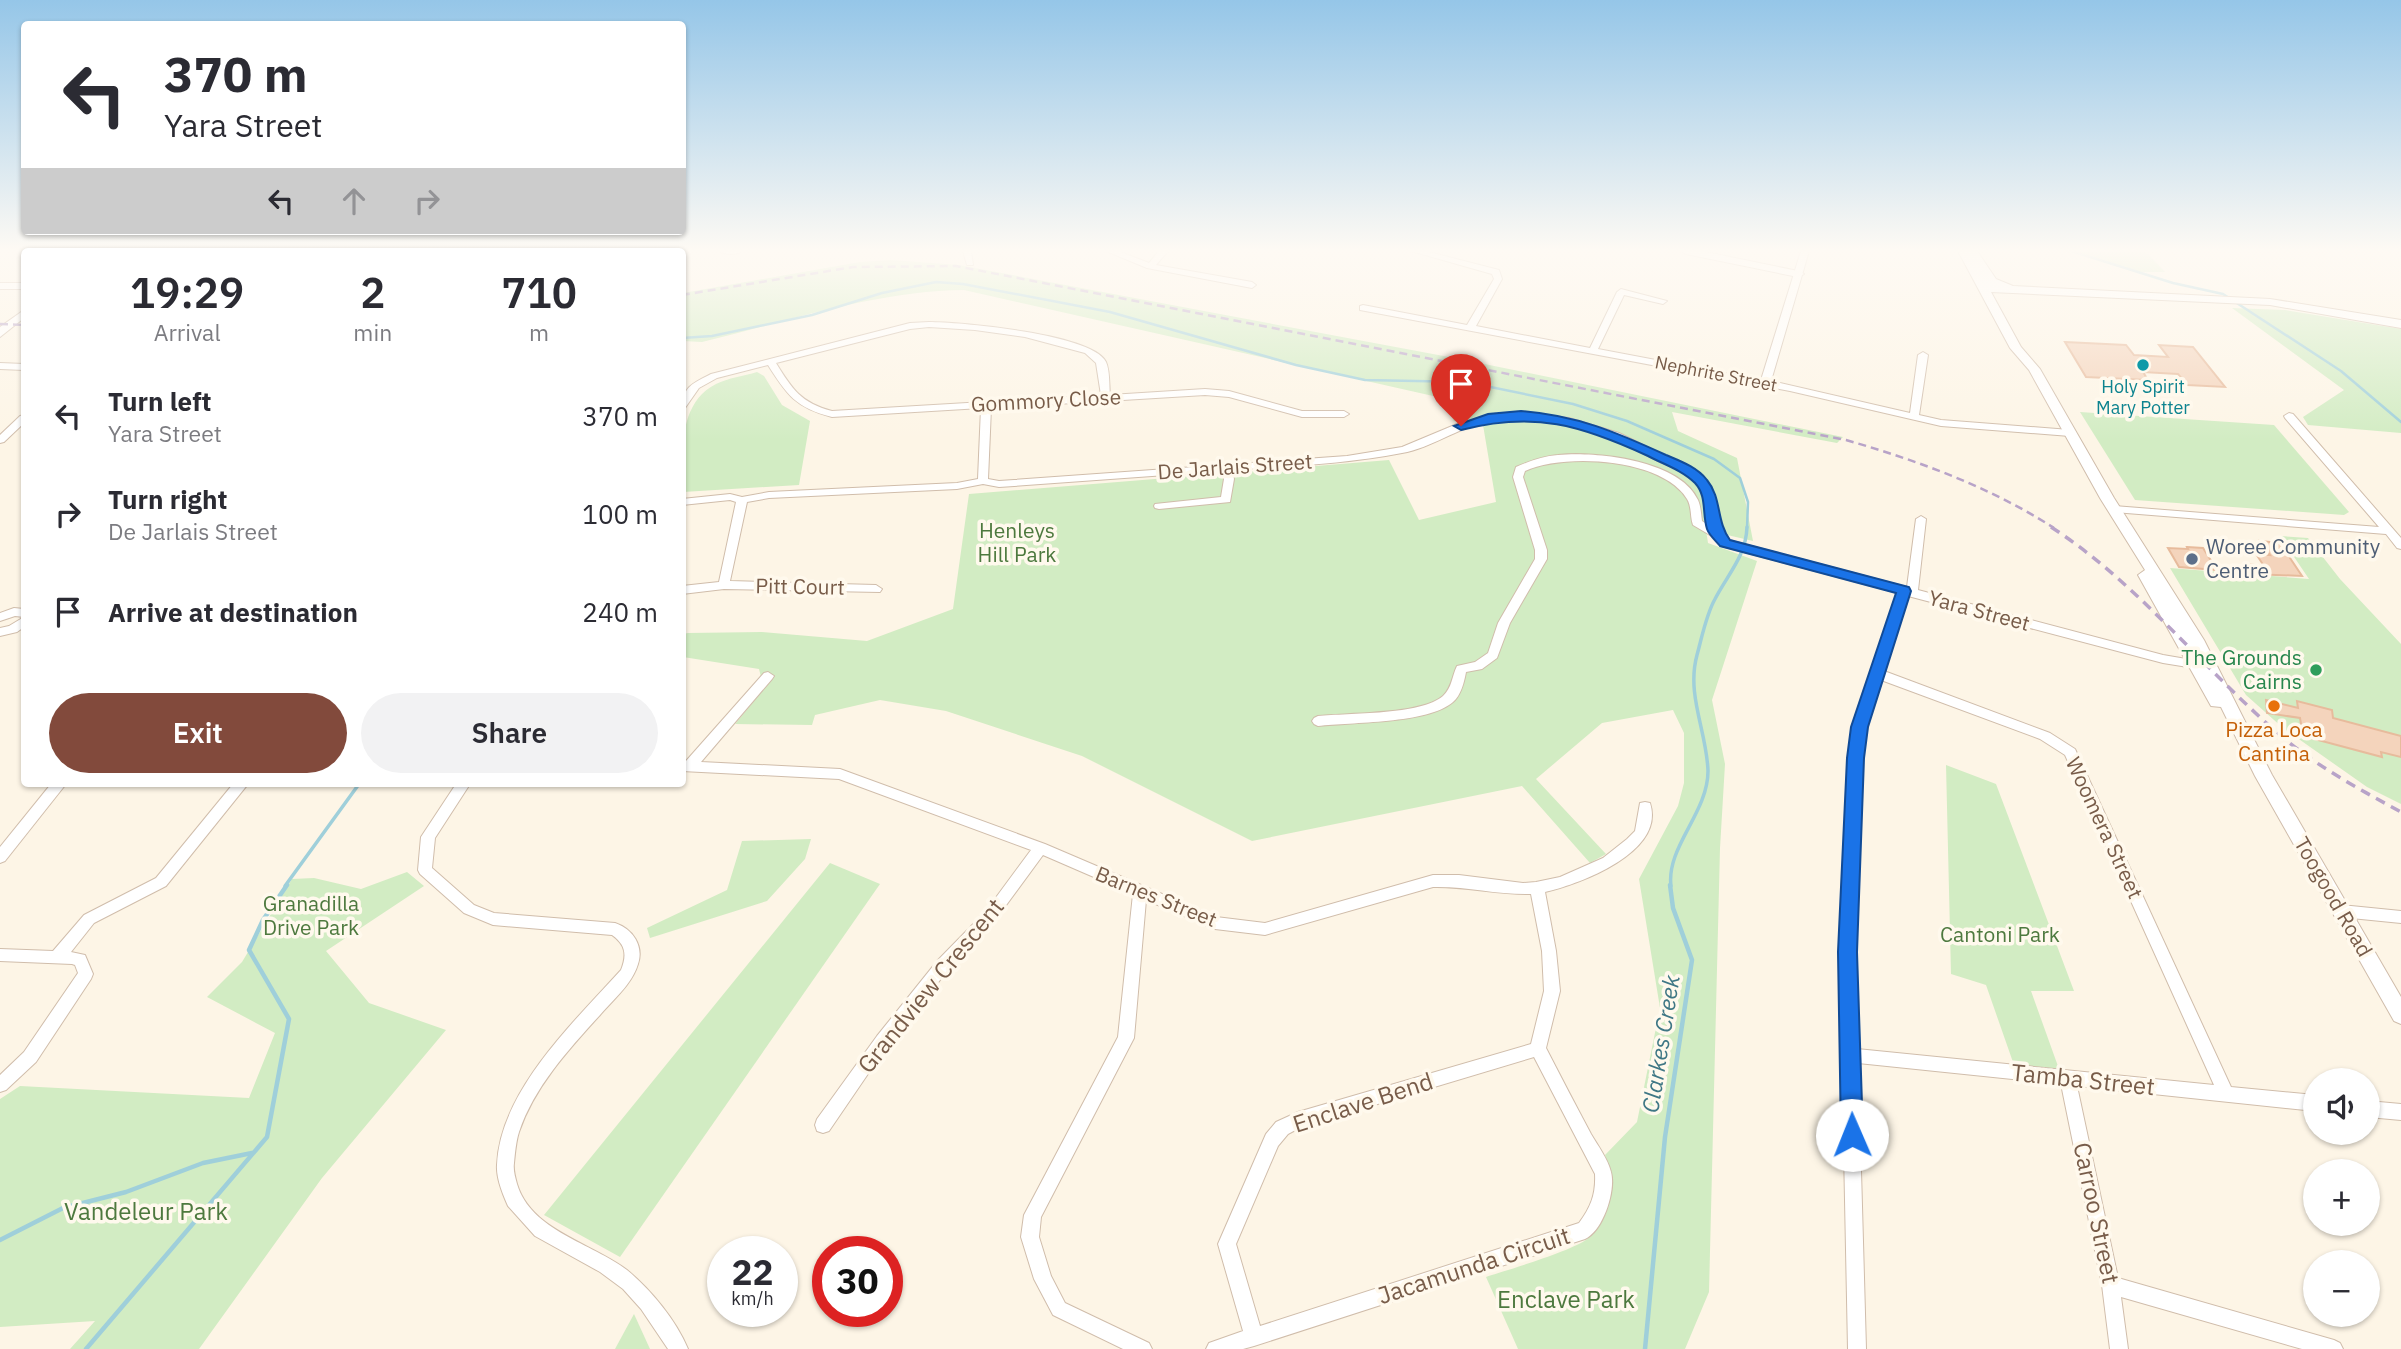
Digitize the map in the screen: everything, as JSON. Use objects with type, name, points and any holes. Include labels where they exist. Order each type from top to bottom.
[{"type":"street","name":"Nephrite Street","points":[[1395,314],[1765,384],[1959,425],[2070,433]]},
{"type":"street","points":[[1470,328],[1478,314]]},
{"type":"street","points":[[1593,351],[1610,314]]},
{"type":"street","points":[[1765,384],[1786,314]]},
{"type":"street","name":"Toogood Road","points":[[2000,314],[2016,348],[2034,369],[2401,1015]]},
{"type":"street","name":"Toogood Road","points":[[2007,314],[2028,349],[2034,369]]},
{"type":"street","points":[[2341,314],[2401,324]]},
{"type":"street","points":[[0,333],[21,316]]},
{"type":"street","points":[[686,399],[703,381],[770,361],[910,326],[949,323],[1088,351],[1101,362],[1106,398]]},
{"type":"street","points":[[1914,417],[1923,355]]},
{"type":"street","name":"Gommory Close","points":[[770,361],[794,399],[808,409],[832,414],[1218,393],[1302,414],[1344,414]]},
{"type":"street","points":[[0,366],[21,367]]},
{"type":"street","points":[[983,481],[986,404]]},
{"type":"street","name":"De Jarlais Street","points":[[686,502],[957,486],[983,481],[999,484],[1371,457],[1418,445],[1481,420],[1521,415],[1549,417],[1615,435],[1693,474],[1710,497],[1724,541]]},
{"type":"street","points":[[2289,416],[2401,545]]},
{"type":"street","points":[[0,440],[21,421]]},
{"type":"street","points":[[1318,721],[1420,710],[1442,703],[1455,690],[1461,669],[1478,666],[1493,655],[1504,623],[1541,559],[1541,550],[1518,477],[1520,469],[1531,462],[1569,455],[1619,462],[1658,474],[1685,491],[1692,499],[1697,523],[1724,541]]},
{"type":"street","points":[[1159,506],[1226,500],[1229,479],[1226,467]]},
{"type":"street","name":"Pitt Court","points":[[724,585],[742,500]]},
{"type":"street","points":[[2113,509],[2157,515],[2389,531]]},
{"type":"street","points":[[1857,1349],[1847,952],[1855,758],[1860,727],[1876,673],[1908,592],[1922,519]]},
{"type":"street","name":"Yara Street","points":[[1724,541],[2163,659],[2202,665]]},
{"type":"street","name":"Pitt Court","points":[[686,590],[724,585],[876,589]]},
{"type":"street","points":[[0,632],[16,617]]},
{"type":"street","name":"Woomera Street","points":[[1876,673],[2045,736],[2070,752],[2226,1094]]},
{"type":"street","points":[[686,766],[768,676]]},
{"type":"street","name":"Barnes Street","points":[[686,766],[840,774],[1040,848],[1215,923],[1238,929],[1265,929],[1433,881],[1452,879],[1537,888],[1567,880],[1614,858],[1640,834],[1645,807]]},
{"type":"street","points":[[0,857],[57,787]]},
{"type":"street","points":[[58,956],[89,919],[104,909],[152,889],[161,882],[239,787]]},
{"type":"street","points":[[461,787],[428,837],[425,870],[481,916],[516,922],[615,929],[624,934],[633,948],[634,958],[626,975],[541,1073],[519,1109],[510,1131],[506,1165],[514,1202],[523,1216],[544,1232],[609,1268],[633,1286],[650,1302],[679,1349]]},
{"type":"street","name":"Grandview Crescent","points":[[823,1125],[882,1041],[943,965],[991,915],[1040,848]]},
{"type":"street","points":[[1537,888],[1552,968],[1552,991],[1538,1049]]},
{"type":"street","points":[[1140,892],[1125,1038],[1033,1214],[1030,1237],[1043,1279],[1059,1309],[1143,1349]]},
{"type":"street","points":[[2341,911],[2401,917]]},
{"type":"street","points":[[0,955],[58,956],[80,960],[85,966],[82,983],[19,1070],[0,1085]]},
{"type":"street","name":"Jacamunda Circuit","points":[[1215,1349],[1585,1230],[1599,1211],[1605,1189],[1603,1173],[1538,1049]]},
{"type":"street","name":"Enclave Bend","points":[[1254,1337],[1227,1244],[1272,1140],[1282,1128],[1298,1120],[1538,1049]]},
{"type":"street","name":"Tamba Street","points":[[1850,1055],[2303,1102]]},
{"type":"street","name":"Carroo Street","points":[[2068,1079],[2111,1286],[2119,1349]]},
{"type":"street","points":[[2380,1110],[2401,1112]]},
{"type":"street","points":[[2111,1286],[2334,1349]]},
{"type":"green space","points":[[686,314],[812,314],[799,317],[702,342],[686,341]]},
{"type":"green space","points":[[1070,314],[1220,314],[1465,360],[1843,437],[1837,443],[1672,412],[1678,431],[1737,458],[1753,541],[1706,530],[1708,543],[1757,561],[1712,700],[1725,764],[1720,848],[1709,1292],[1685,1349],[1518,1349],[1486,1277],[1568,1249],[1596,1231],[1610,1200],[1610,1177],[1605,1155],[1637,1122],[1660,1008],[1639,879],[1678,806],[1684,783],[1684,733],[1673,710],[1602,723],[1536,779],[1606,854],[1590,863],[1522,786],[1252,841],[1082,756],[946,711],[880,700],[815,715],[812,725],[735,724],[764,689],[759,669],[686,657],[688,633],[762,632],[867,641],[953,609],[969,494],[1389,460],[1419,520],[1496,502],[1483,425],[1454,421],[1442,398]]},
{"type":"green space","points":[[2240,314],[2309,314],[2401,329],[2401,433],[2308,425],[2303,417],[2344,390]]},
{"type":"green space","points":[[757,372],[764,376],[782,405],[810,421],[799,485],[686,492],[688,417],[703,393],[716,384]]},
{"type":"green space","points":[[2080,412],[2274,425],[2349,512],[2344,515],[2135,500]]},
{"type":"green space","name":"The Grounds Cairns","points":[[2280,536],[2308,538],[2340,579],[2401,644],[2401,804],[2367,787],[2283,728],[2246,695],[2170,568],[2309,579]]},
{"type":"green space","name":"Cantoni Park","points":[[1946,765],[1996,784],[2074,991],[2031,991],[2059,1069],[2014,1065],[1986,985],[1951,974]]},
{"type":"green space","points":[[811,839],[805,859],[767,901],[650,938],[647,928],[727,890],[742,841]]},
{"type":"green space","points":[[830,863],[880,884],[620,1257],[544,1215]]},
{"type":"green space","name":"Vandeleur Park","points":[[407,872],[424,886],[326,951],[369,1003],[446,1030],[322,1178],[199,1349],[70,1349],[95,1321],[0,1327],[0,1099],[20,1086],[249,1098],[275,1033],[207,997],[242,962],[292,879],[314,878],[361,889]]},
{"type":"green space","points":[[634,1314],[650,1349],[615,1349]]},
{"type":"building","name":"Holy Spirit Mary Potter","points":[[2065,342],[2126,345],[2134,355],[2168,357],[2159,345],[2193,347],[2225,387],[2187,385],[2178,374],[2143,372],[2148,380],[2086,377]]},
{"type":"building","points":[[2260,541],[2280,543],[2302,576],[2252,574],[2246,564],[2264,566],[2256,554],[2270,555]]},
{"type":"building","name":"Woree Community Centre","points":[[2187,547],[2203,548],[2217,570],[2179,567],[2168,548],[2188,549]]},
{"type":"building","name":"The Grounds Cairns","points":[[2266,700],[2298,708],[2297,701],[2332,710],[2333,718],[2401,736],[2401,757],[2381,752],[2382,757],[2303,736],[2300,718],[2267,713]]},
{"type":"waterway","name":"Clarkes Creek","points":[[686,338],[712,336],[815,314]]},
{"type":"waterway","name":"Clarkes Creek","points":[[1117,314],[1296,365],[1365,380],[1466,382],[1573,404],[1627,421],[1714,459],[1740,478],[1748,502],[1747,528]]},
{"type":"waterway","points":[[2254,314],[2341,371],[2401,422]]},
{"type":"waterway","name":"Clarkes Creek","points":[[1671,886],[1675,857],[1702,801],[1708,771],[1695,699],[1694,670],[1697,655],[1709,612],[1740,556],[1747,527]]},
{"type":"waterway","points":[[285,886],[357,787]]},
{"type":"waterway","points":[[86,1349],[267,1137],[289,1019],[249,950],[263,920],[287,885]]},
{"type":"waterway","name":"Clarkes Creek","points":[[1645,1349],[1665,1137],[1692,960],[1673,908],[1670,885]]},
{"type":"waterway","points":[[0,1240],[63,1208],[126,1192],[203,1163],[252,1153]]},
{"type":"railway","points":[[1201,314],[1846,440],[1953,476],[2005,500],[2054,528]]},
{"type":"railway","points":[[0,324],[21,325]]},
{"type":"railway","points":[[2051,527],[2113,574],[2280,735],[2308,757],[2401,812]]},
{"type":"place","name":"Holy Spirit Mary Potter","points":[[2143,365]]},
{"type":"place","name":"Woree Community Centre","points":[[2192,559]]},
{"type":"place","name":"The Grounds Cairns","points":[[2316,670]]},
{"type":"place","name":"Pizza Loca Cantina","points":[[2274,706]]},
{"type":"route","points":[[1461,426],[1488,418],[1521,415],[1549,417],[1615,435],[1687,470],[1701,481],[1710,497],[1714,529],[1725,543],[1904,591],[1860,727],[1855,758],[1847,952],[1852,1135]]},
{"type":"park label","name":"Henleys Hill Park","points":[[1017,543]]},
{"type":"park label","name":"Granadilla Drive Park","points":[[311,916]]},
{"type":"park label","name":"Enclave Park","points":[[1566,1300]]}]
